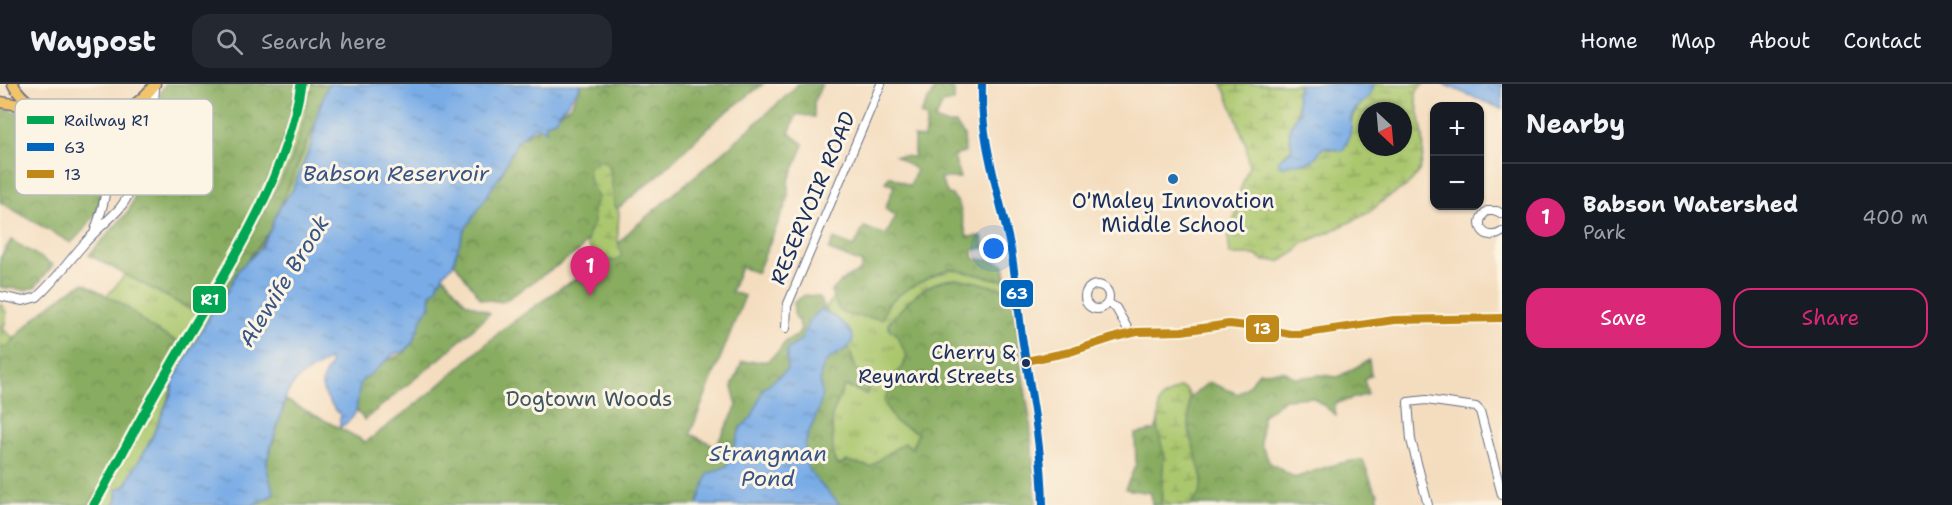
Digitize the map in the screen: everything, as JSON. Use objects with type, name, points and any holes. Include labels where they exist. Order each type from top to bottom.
[{"type":"highway","points":[[13,84],[26,99]]},
{"type":"highway","points":[[142,99],[155,85]]},
{"type":"highway","points":[[0,102],[15,104]]},
{"type":"street","name":"RESERVOIR ROAD","points":[[786,328],[787,306],[881,84]]},
{"type":"street","points":[[982,84],[983,112],[990,161],[1011,249],[1040,450],[1043,505]]},
{"type":"street","points":[[94,232],[106,201],[106,195]]},
{"type":"street","points":[[0,296],[23,301],[37,297],[94,232],[120,208],[127,195]]},
{"type":"street","points":[[1502,214],[1497,211],[1487,211],[1480,224],[1488,235],[1493,236],[1502,232]]},
{"type":"street","points":[[1108,303],[1116,308],[1130,333]]},
{"type":"street","points":[[1026,361],[1070,352],[1130,333],[1182,331],[1229,324],[1300,334],[1394,320],[1502,318]]},
{"type":"street","points":[[1428,505],[1411,440],[1408,402],[1426,400],[1476,407],[1480,411],[1502,495]]},
{"type":"green space","points":[[165,84],[297,84],[282,146],[265,186],[225,265],[197,313],[89,255],[129,211],[135,195],[213,195],[213,99],[160,99]]},
{"type":"green space","points":[[189,84],[328,84],[311,145],[292,191],[281,205],[260,249],[249,258],[232,281],[173,381],[151,439],[127,483],[118,488],[114,505],[0,505],[0,304],[5,309],[6,315],[3,329],[47,366],[131,268],[154,195],[213,195],[213,99],[184,99]]},
{"type":"green space","points":[[309,84],[332,84],[270,231],[243,266],[211,320],[205,316],[291,162],[305,116]]},
{"type":"green space","points":[[582,84],[763,84],[715,121],[662,172],[605,219],[579,251],[503,302],[481,299],[454,262],[462,231],[503,172],[513,143],[571,105]]},
{"type":"green space","name":"Dogtown Woods","points":[[797,84],[822,84],[814,102],[814,117],[797,114],[789,133],[804,145],[788,182],[788,199],[757,273],[741,267],[731,292],[745,296],[690,434],[716,446],[737,406],[732,386],[742,362],[767,361],[779,351],[786,341],[797,336],[801,328],[794,313],[794,302],[805,295],[819,297],[850,351],[856,369],[873,380],[866,394],[844,386],[832,416],[833,455],[836,464],[840,465],[847,461],[871,467],[886,454],[905,443],[912,448],[918,433],[895,422],[884,402],[907,356],[895,332],[890,331],[888,324],[909,301],[926,288],[945,280],[962,279],[1010,291],[1030,420],[1036,505],[253,505],[274,494],[267,470],[267,460],[286,400],[366,442],[429,394],[503,329],[562,287],[595,269],[632,229],[721,154]]},
{"type":"green space","points":[[935,84],[942,84],[954,90],[954,101],[943,103],[935,120],[945,124],[956,124],[964,136],[965,152],[954,156],[960,178],[940,178],[948,194],[952,195],[959,204],[967,237],[982,236],[984,248],[973,250],[974,259],[1004,264],[1005,281],[951,269],[906,290],[888,304],[882,319],[849,315],[839,310],[831,292],[845,278],[860,272],[862,263],[829,250],[834,239],[854,247],[864,227],[886,235],[896,216],[885,209],[894,186],[885,182],[890,176],[910,186],[916,170],[896,156],[914,157],[914,137],[924,138],[927,118],[920,115]]},
{"type":"green space","points":[[1222,84],[1300,84],[1296,116],[1290,126],[1292,149],[1283,155],[1288,163],[1308,163],[1324,147],[1333,150],[1351,128],[1354,113],[1358,108],[1358,156],[1412,156],[1412,102],[1363,102],[1372,92],[1374,84],[1424,84],[1416,96],[1424,145],[1422,162],[1416,176],[1410,183],[1371,210],[1301,244],[1297,251],[1281,261],[1265,261],[1255,255],[1230,255],[1228,237],[1235,216],[1236,202],[1249,165],[1246,145]]},
{"type":"green space","points":[[0,109],[15,111],[15,195],[101,195],[95,214],[71,243],[0,202]]},
{"type":"green space","points":[[596,161],[603,161],[610,167],[614,204],[619,212],[618,240],[621,256],[615,261],[596,257],[588,246],[588,234],[594,222],[593,210],[598,197],[590,182],[589,166]]},
{"type":"green space","points":[[11,240],[53,265],[35,287],[25,290],[0,287],[0,258]]},
{"type":"green space","points":[[1004,264],[1030,440],[707,505],[834,295],[944,268]]},
{"type":"green space","points":[[442,274],[465,302],[490,313],[443,356],[364,420],[356,409],[358,384],[386,361],[405,353]]},
{"type":"green space","points":[[84,283],[127,307],[150,327],[180,343],[89,505],[0,505],[0,348],[8,346],[43,311]]},
{"type":"green space","points":[[1369,360],[1371,375],[1364,379],[1368,394],[1334,404],[1336,415],[1312,397],[1285,399],[1262,416],[1261,444],[1270,463],[1295,478],[1337,464],[1363,460],[1374,489],[1378,493],[1378,505],[1152,505],[1151,493],[1125,489],[1136,464],[1135,434],[1155,430],[1167,398],[1190,397],[1209,382],[1238,394],[1259,372],[1284,371],[1296,378],[1321,375],[1338,377]]},
{"type":"green space","points":[[1180,387],[1186,389],[1189,394],[1189,430],[1202,479],[1200,493],[1191,505],[1161,505],[1164,454],[1158,431],[1159,404],[1161,399]]},
{"type":"water","name":"Babson Reservoir","points":[[328,84],[581,84],[555,120],[545,123],[547,131],[535,126],[517,142],[500,176],[464,231],[453,265],[443,274],[438,287],[431,293],[430,306],[421,320],[412,343],[405,351],[394,354],[362,380],[353,417],[340,427],[340,414],[331,404],[322,387],[330,365],[329,359],[301,377],[292,386],[287,394],[267,460],[267,470],[274,494],[253,505],[114,505],[118,496],[116,489],[127,484],[150,442],[172,392],[173,381],[239,269],[260,249],[281,205],[292,191],[311,145],[318,112]]},
{"type":"water","points":[[1300,84],[1374,84],[1370,95],[1362,102],[1358,102],[1352,114],[1350,134],[1342,151],[1324,147],[1311,161],[1283,167],[1278,161],[1292,149],[1289,129],[1299,112],[1296,93]]},
{"type":"water","points":[[1443,84],[1502,84],[1502,109]]},
{"type":"water","name":"Strangman Pond","points":[[821,309],[845,325],[850,331],[852,342],[828,360],[823,367],[820,376],[820,406],[808,434],[805,457],[814,476],[840,505],[697,505],[708,474],[727,466],[741,427],[752,417],[763,389],[787,370],[787,350],[801,340],[809,321]]},
{"type":"rail line","name":"R1","points":[[94,505],[161,382],[249,230],[281,159],[293,122],[301,84]]},
{"type":"transit line","name":"63","points":[[982,84],[987,146],[1014,269],[1038,442],[1043,505]]},
{"type":"transit line","name":"13","points":[[1026,361],[1070,352],[1137,332],[1182,331],[1229,324],[1300,334],[1394,320],[1502,318]]},
{"type":"place","name":"O'Maley Innovation Middle School","points":[[1173,179]]},
{"type":"place","name":"Babson Watershed","points":[[590,296]]},
{"type":"place","name":"Cherry & Reynard Streets","points":[[1026,363]]},
{"type":"water label","name":"Alewife Brook","points":[[284,281]]}]
